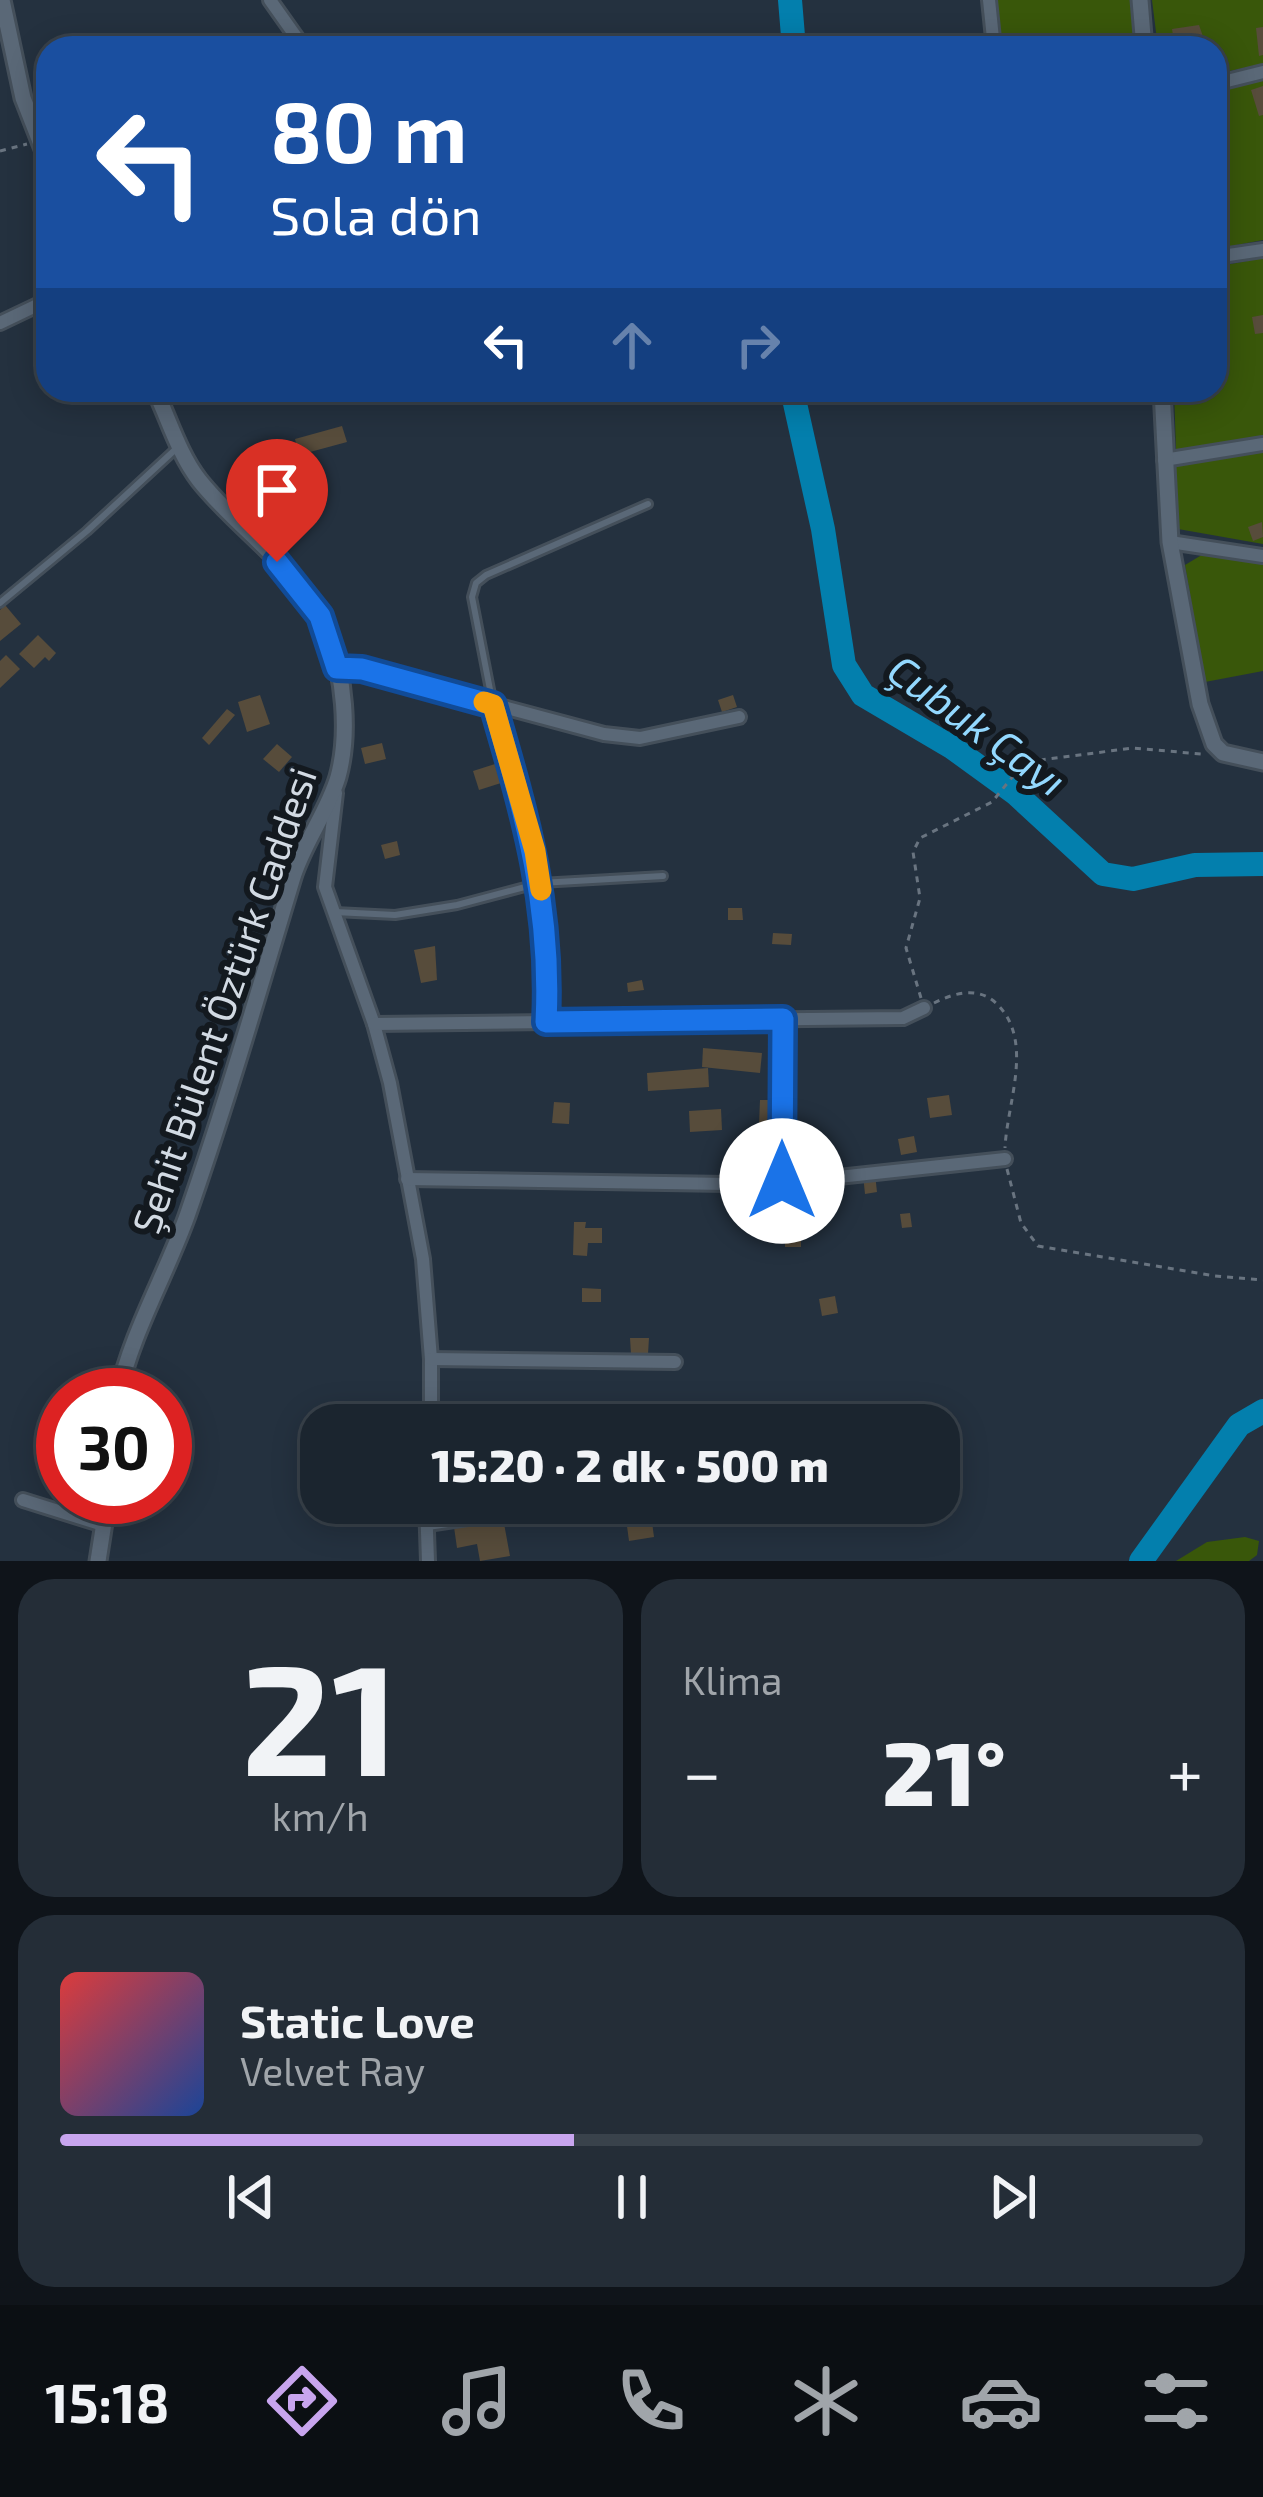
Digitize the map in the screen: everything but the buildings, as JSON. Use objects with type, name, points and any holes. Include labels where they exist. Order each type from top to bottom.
[{"type":"street","points":[[2,0],[36,135]]},
{"type":"street","points":[[270,0],[296,36]]},
{"type":"street","points":[[989,0],[993,36]]},
{"type":"street","points":[[1140,0],[1143,36]]},
{"type":"street","points":[[1227,81],[1263,72]]},
{"type":"street","points":[[1227,255],[1263,250]]},
{"type":"street","points":[[0,323],[36,306]]},
{"type":"street","name":"Şehit Bülent Öztürk Caddesi","points":[[126,1368],[199,1181],[298,862],[337,780],[343,741],[337,668],[328,634],[311,603],[203,484],[160,402]]},
{"type":"street","points":[[1162,402],[1170,542],[1207,730],[1220,750],[1263,762]]},
{"type":"street","points":[[1164,460],[1263,444]]},
{"type":"street","points":[[1170,542],[1263,556]]},
{"type":"street","points":[[337,668],[362,669],[604,734],[640,738],[740,717]]},
{"type":"street","points":[[493,705],[535,851],[548,982],[546,1022]]},
{"type":"street","points":[[337,780],[325,887],[390,1083],[423,1259],[431,1404]]},
{"type":"street","points":[[374,1024],[903,1018],[924,1007]]},
{"type":"street","points":[[782,1181],[783,1019]]},
{"type":"street","points":[[407,1178],[727,1184],[1005,1159]]},
{"type":"street","points":[[431,1360],[675,1363]]},
{"type":"street","points":[[23,1500],[104,1525],[98,1561]]},
{"type":"street","points":[[428,1524],[428,1561]]},
{"type":"lane","points":[[0,603],[180,446]]},
{"type":"lane","points":[[493,705],[473,604],[476,584],[486,575],[648,504]]},
{"type":"lane","points":[[332,912],[395,915],[457,905],[539,883],[662,876]]},
{"type":"lane","points":[[428,1527],[448,1524]]},
{"type":"path","points":[[0,151],[36,142]]},
{"type":"path","points":[[1220,750],[1209,755],[1133,748],[1034,761],[1010,780],[999,797],[920,838],[913,848],[920,898],[905,948],[924,1007],[953,994],[979,994],[996,1004],[1016,1033],[1005,1159],[1021,1223],[1038,1246],[1263,1280]]},
{"type":"green space","points":[[996,0],[1132,0],[1135,36],[1000,36]]},
{"type":"green space","points":[[1152,0],[1263,0],[1263,64],[1227,72],[1227,36],[1156,36]]},
{"type":"green space","points":[[1263,78],[1263,240],[1227,247],[1227,87]]},
{"type":"green space","points":[[1263,258],[1263,437],[1176,450],[1174,402],[1227,402],[1227,265]]},
{"type":"green space","points":[[1263,451],[1263,544],[1178,529],[1174,466]]},
{"type":"green space","points":[[1205,553],[1263,563],[1263,671],[1205,682],[1185,565]]},
{"type":"green space","points":[[1245,1537],[1259,1541],[1257,1555],[1249,1561],[1176,1561],[1207,1542]]},
{"type":"waterway","name":"Çubuk Çayı","points":[[790,0],[793,36]]},
{"type":"waterway","name":"Çubuk Çayı","points":[[795,402],[823,529],[844,665],[863,695],[953,748],[1015,793],[1103,874],[1133,879],[1195,865],[1263,864]]},
{"type":"waterway","name":"Çubuk Çayı","points":[[1141,1561],[1239,1425],[1263,1411]]},
{"type":"slow traffic","points":[[484,702],[493,705],[535,851],[541,890]]},
{"type":"route","points":[[277,562],[320,616],[337,668],[362,669],[493,705],[535,851],[548,982],[546,1022],[783,1019],[782,1181]]}]
